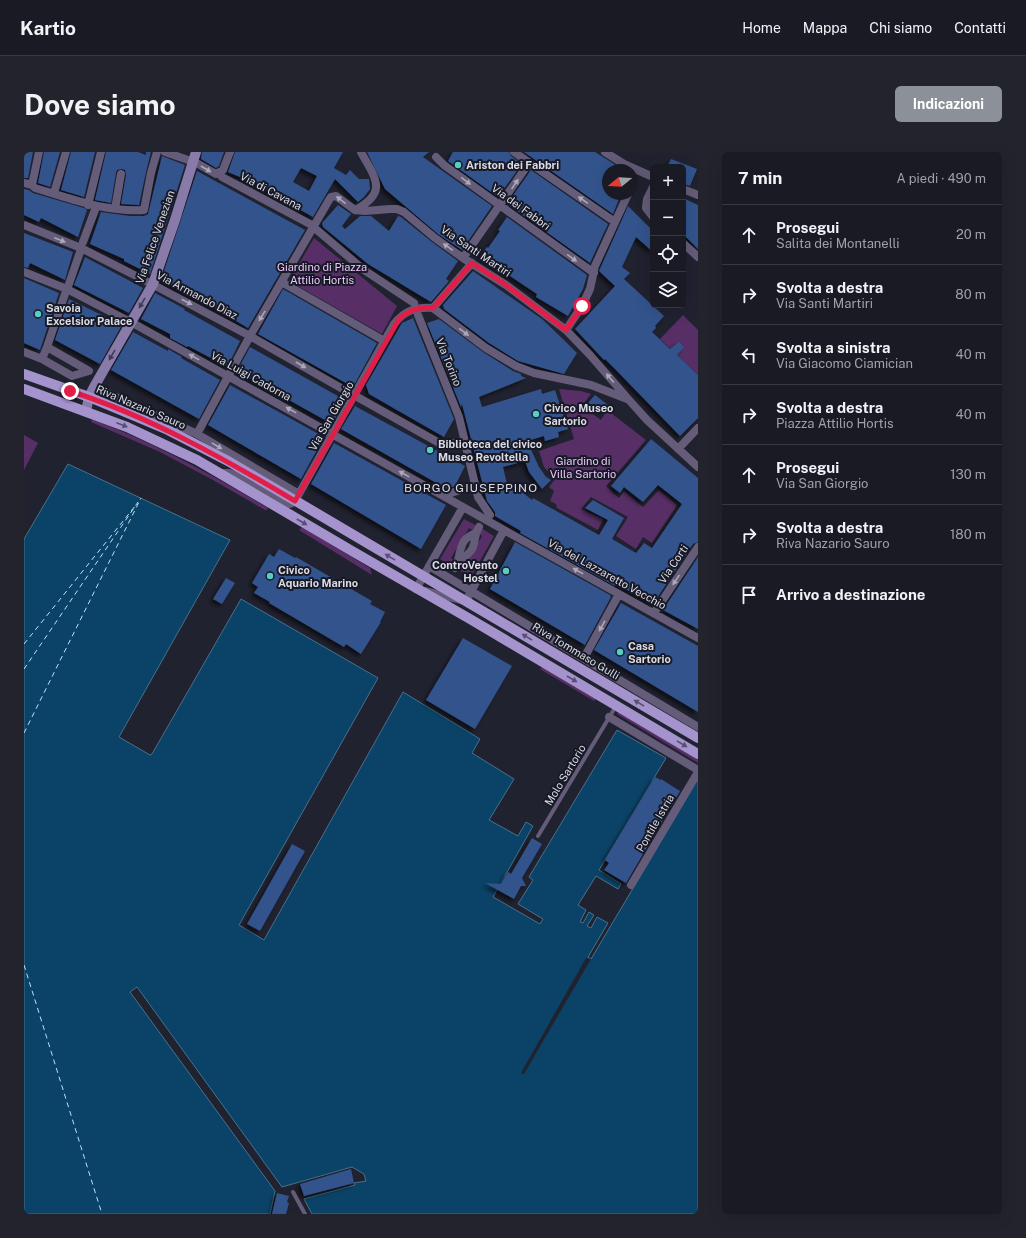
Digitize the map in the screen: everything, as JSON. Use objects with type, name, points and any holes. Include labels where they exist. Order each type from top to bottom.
[{"type":"main road","name":"Riva Nazario Sauro","points":[[24,374],[89,397],[168,430],[297,497],[423,577],[468,596]]},
{"type":"main road","name":"Riva Nazario Sauro","points":[[28,390],[127,427],[171,447],[220,473],[416,589]]},
{"type":"main road","points":[[416,589],[617,705],[698,754]]},
{"type":"main road","name":"Riva Tommaso Gulli","points":[[468,596],[674,718]]},
{"type":"main road","points":[[674,718],[698,738]]},
{"type":"street","points":[[39,152],[28,184],[35,188],[92,206],[128,211],[144,210],[151,173],[157,152]]},
{"type":"street","points":[[54,193],[66,152]]},
{"type":"street","points":[[83,242],[92,206],[101,152]]},
{"type":"street","points":[[221,175],[230,152]]},
{"type":"street","points":[[197,434],[250,336],[283,283],[329,200],[333,196],[338,197],[355,210],[365,204],[375,193],[377,184],[361,152]]},
{"type":"street","points":[[514,152],[615,222]]},
{"type":"street","points":[[605,152],[624,164],[650,176]]},
{"type":"street","name":"Via di Cavana","points":[[170,153],[193,158],[214,174],[221,175],[313,227],[364,270],[414,303]]},
{"type":"street","name":"Via dei Fabbri","points":[[436,154],[444,165],[594,273]]},
{"type":"street","name":"Via Felice Venezian","points":[[86,411],[89,397],[94,387],[153,284],[175,220],[193,158]]},
{"type":"street","points":[[464,258],[530,163]]},
{"type":"street","points":[[115,208],[121,174]]},
{"type":"street","points":[[686,191],[698,196]]},
{"type":"street","points":[[650,192],[646,199],[646,208],[650,213]]},
{"type":"street","points":[[566,330],[582,306],[590,289],[595,266],[625,200]]},
{"type":"street","name":"Via Santi Martiri","points":[[355,210],[365,211],[397,209],[404,212],[435,238],[506,285],[566,330],[629,400],[698,467]]},
{"type":"street","name":"Via Armando Diaz","points":[[24,225],[81,248],[153,284],[250,336],[441,444],[466,442]]},
{"type":"street","points":[[686,247],[698,257]]},
{"type":"street","points":[[68,284],[80,252]]},
{"type":"street","points":[[472,263],[433,308],[486,348],[516,366],[534,373],[591,385],[629,400]]},
{"type":"street","name":"Via Luigi Cadorna","points":[[24,272],[67,289],[131,323],[463,507]]},
{"type":"street","points":[[283,283],[383,341]]},
{"type":"street","points":[[42,360],[65,294]]},
{"type":"street","name":"Via San Giorgio","points":[[297,497],[333,434],[357,397],[383,341],[394,324],[404,314],[416,308],[433,308]]},
{"type":"street","name":"Via Torino","points":[[418,315],[459,417],[478,497],[487,513]]},
{"type":"street","points":[[24,352],[42,360],[72,379],[93,371],[46,346]]},
{"type":"street","name":"Riva Nazario Sauro","points":[[94,387],[197,434],[297,497],[288,504],[284,503],[236,475],[230,473],[220,473]]},
{"type":"street","points":[[678,449],[698,428]]},
{"type":"street","points":[[451,493],[476,485]]},
{"type":"street","points":[[463,507],[416,589],[468,596]]},
{"type":"street","name":"Via del Lazzaretto Vecchio","points":[[463,507],[698,638]]},
{"type":"street","points":[[457,565],[465,540],[477,530]]},
{"type":"street","points":[[468,596],[504,530]]},
{"type":"street","name":"Via Corti","points":[[654,613],[698,547]]},
{"type":"street","points":[[429,566],[468,596]]},
{"type":"street","points":[[584,658],[620,594]]},
{"type":"street","name":"Riva Tommaso Gulli","points":[[468,596],[584,658],[674,718]]},
{"type":"street","points":[[674,718],[698,727]]},
{"type":"street","points":[[608,720],[658,746],[698,771]]},
{"type":"street","name":"Pontile Istria","points":[[631,885],[698,771]]},
{"type":"lane","points":[[608,720],[617,705]]},
{"type":"lane","name":"Molo Sartorio","points":[[538,836],[608,720]]},
{"type":"lane","points":[[293,1192],[305,1214]]},
{"type":"green space","name":"Giardino di Piazza Attilio Hortis","points":[[314,238],[397,306],[382,334],[289,281]]},
{"type":"green space","points":[[683,315],[698,330],[698,375],[660,339]]},
{"type":"green space","name":"Giardino di Villa Sartorio","points":[[559,389],[581,391],[591,394],[582,406],[601,420],[607,410],[646,440],[606,486],[619,498],[624,491],[643,507],[659,490],[677,505],[652,543],[643,537],[636,549],[616,536],[628,517],[591,497],[581,509],[603,519],[598,530],[557,508],[556,504],[550,501],[554,491],[549,487],[555,479],[544,467],[539,451],[574,439]]},
{"type":"green space","points":[[92,419],[138,438],[182,460],[268,508],[267,510],[160,452],[91,422]]},
{"type":"green space","points":[[24,435],[38,443],[24,470]]},
{"type":"green space","points":[[464,519],[477,526],[474,531],[469,528],[451,558],[456,562],[453,567],[440,559]]},
{"type":"green space","points":[[302,527],[370,568],[372,575],[299,530]]},
{"type":"green space","points":[[481,528],[494,536],[471,577],[457,569],[460,564],[465,566],[482,536],[478,533]]},
{"type":"green space","points":[[542,667],[596,699],[594,701],[540,669]]},
{"type":"green space","points":[[619,711],[698,759],[698,763],[617,714]]},
{"type":"water","points":[[68,464],[230,540],[119,737],[150,755],[152,754],[241,599],[378,678],[239,925],[264,940],[403,692],[480,739],[472,753],[514,779],[489,820],[518,836],[526,822],[533,826],[493,897],[540,924],[543,919],[518,904],[533,880],[529,877],[617,730],[666,758],[599,870],[621,884],[618,889],[596,876],[578,905],[586,910],[580,922],[583,923],[589,912],[594,915],[587,926],[591,928],[597,917],[608,923],[588,957],[591,959],[698,779],[698,1214],[312,1214],[304,1199],[355,1185],[354,1183],[366,1181],[364,1174],[352,1167],[282,1187],[137,987],[130,992],[275,1191],[270,1214],[24,1214],[24,539]]},
{"type":"pier","points":[[586,958],[591,959],[524,1074],[521,1073]]},
{"type":"building","points":[[24,152],[33,152],[28,178],[24,178]]},
{"type":"building","points":[[44,152],[60,152],[50,187],[38,183]]},
{"type":"building","points":[[71,152],[95,152],[84,197],[61,190]]},
{"type":"building","points":[[106,152],[138,152],[146,155],[146,152],[151,152],[139,205],[121,204],[126,175],[125,170],[122,169],[117,170],[116,173],[111,203],[95,200]]},
{"type":"building","points":[[202,152],[224,152],[219,166],[216,168],[201,159]]},
{"type":"building","points":[[235,152],[343,152],[334,168],[346,175],[350,170],[359,179],[369,179],[370,189],[358,202],[335,179],[313,217],[247,180],[228,172]],"holes":[[[301,168],[317,176],[309,191],[293,182]]]},
{"type":"building","points":[[367,152],[429,152],[423,157],[492,206],[462,250],[438,234],[385,189]]},
{"type":"building","points":[[453,152],[509,152],[511,156],[522,164],[498,197],[448,161]]},
{"type":"building","points":[[524,152],[595,152],[614,164],[602,164],[602,200],[619,200],[613,214]]},
{"type":"building","points":[[162,156],[185,165],[150,274],[124,261],[124,259],[90,244],[101,212],[130,216],[144,216],[148,214]]},
{"type":"building","points":[[671,159],[684,164],[668,164]]},
{"type":"building","points":[[686,165],[697,169],[690,186],[686,185]]},
{"type":"building","points":[[531,170],[608,224],[590,263],[507,204]]},
{"type":"building","points":[[197,171],[305,230],[248,328],[161,280]]},
{"type":"building","points":[[24,189],[87,210],[78,237],[41,218],[39,222],[24,215]]},
{"type":"building","points":[[686,199],[698,205],[698,249],[686,237]]},
{"type":"building","points":[[338,205],[351,214],[342,226],[345,229],[360,216],[371,216],[389,231],[398,216],[401,217],[458,261],[446,279],[449,281],[431,302],[368,264],[323,227],[322,223]]},
{"type":"building","points":[[628,206],[650,228],[650,249],[636,237],[622,267],[630,273],[624,279],[650,303],[650,308],[655,308],[664,316],[652,332],[670,349],[679,342],[684,347],[677,355],[698,375],[698,418],[680,436],[575,329],[615,286],[599,271]]},
{"type":"building","points":[[507,217],[587,275],[583,289],[568,316],[536,297],[537,294],[480,256],[487,247],[488,248],[500,231],[498,230]]},
{"type":"building","points":[[24,233],[73,252],[65,280],[30,263],[28,268],[24,267]]},
{"type":"building","points":[[85,257],[143,288],[129,313],[74,285]]},
{"type":"building","points":[[473,271],[542,319],[577,353],[564,374],[518,361],[489,343],[444,309],[443,305]]},
{"type":"building","name":"Savoia Excelsior Palace","points":[[24,278],[59,293],[40,350],[24,343]]},
{"type":"building","points":[[283,289],[377,343],[353,387],[258,334]]},
{"type":"building","points":[[155,293],[240,341],[228,366],[170,338],[170,334],[141,319]]},
{"type":"building","points":[[69,299],[122,325],[100,364],[55,340]]},
{"type":"building","points":[[413,318],[454,419],[444,437],[369,394],[366,385],[402,323]]},
{"type":"building","points":[[439,319],[483,352],[526,378],[479,397],[482,407],[541,389],[542,394],[555,390],[568,429],[558,432],[559,437],[545,441],[544,436],[527,441],[539,467],[546,477],[551,480],[542,489],[529,472],[525,461],[503,467],[508,488],[512,484],[532,500],[533,498],[599,535],[608,520],[585,508],[593,500],[624,518],[612,539],[636,553],[644,543],[652,548],[682,504],[658,485],[643,502],[624,487],[620,493],[611,486],[651,439],[698,478],[698,542],[693,544],[653,604],[616,584],[615,586],[520,533],[521,531],[495,516],[495,512],[487,501],[462,404],[461,407],[427,323]]},
{"type":"building","points":[[133,332],[168,351],[168,349],[220,380],[199,419],[111,370]]},
{"type":"building","points":[[250,347],[345,400],[332,424],[237,371]]},
{"type":"building","points":[[230,385],[324,437],[301,479],[208,425]]},
{"type":"building","points":[[595,395],[608,405],[603,410],[598,406],[594,411],[586,405]]},
{"type":"building","points":[[355,406],[465,466],[455,486],[447,489],[341,429]]},
{"type":"building","points":[[334,443],[446,505],[421,549],[311,484]]},
{"type":"building","points":[[515,542],[610,595],[611,597],[585,645],[490,589]]},
{"type":"building","points":[[279,549],[295,558],[296,557],[372,601],[370,604],[385,612],[381,622],[361,654],[346,644],[344,647],[254,593],[258,587],[252,583],[269,554],[274,557]]},
{"type":"building","points":[[698,557],[698,629],[663,610]]},
{"type":"building","points":[[226,578],[235,583],[222,604],[213,599]]},
{"type":"building","name":"Casa Sartorio","points":[[621,603],[698,646],[698,712],[594,650]]},
{"type":"building","points":[[463,638],[512,666],[475,729],[426,700]]},
{"type":"building","points":[[655,777],[680,791],[626,883],[604,870],[609,863],[605,860]]},
{"type":"building","points":[[532,838],[542,844],[522,878],[526,886],[521,886],[514,899],[485,883],[501,884],[508,872],[511,874]]},
{"type":"building","points":[[292,844],[305,851],[260,931],[247,924]]},
{"type":"building","points":[[351,1169],[354,1183],[304,1196],[300,1184]]},
{"type":"building","points":[[277,1193],[289,1196],[286,1214],[272,1214]]},
{"type":"ferry route","points":[[24,733],[141,498]]},
{"type":"ferry route","points":[[24,669],[138,502]]},
{"type":"ferry route","points":[[24,644],[136,505]]},
{"type":"ferry route","points":[[24,965],[102,1214]]},
{"type":"place","name":"Ariston dei Fabbri","points":[[458,165]]},
{"type":"place","name":"Savoia Excelsior Palace","points":[[38,314]]},
{"type":"place","name":"Civico Museo Sartorio","points":[[536,414]]},
{"type":"place","name":"Biblioteca del civico Museo Revoltella","points":[[430,450]]},
{"type":"place","name":"ControVento Hostel","points":[[506,571]]},
{"type":"place","name":"Civico Aquario Marino","points":[[270,576]]},
{"type":"place","name":"Casa Sartorio","points":[[620,652]]},
{"type":"district","name":"BORGO GIUSEPPINO","points":[[471,488]]},
{"type":"route","points":[[70,391],[89,397],[168,430],[228,461],[295,501],[386,342],[394,324],[410,310],[416,308],[433,308],[472,263],[506,285],[566,330],[582,306]]}]
